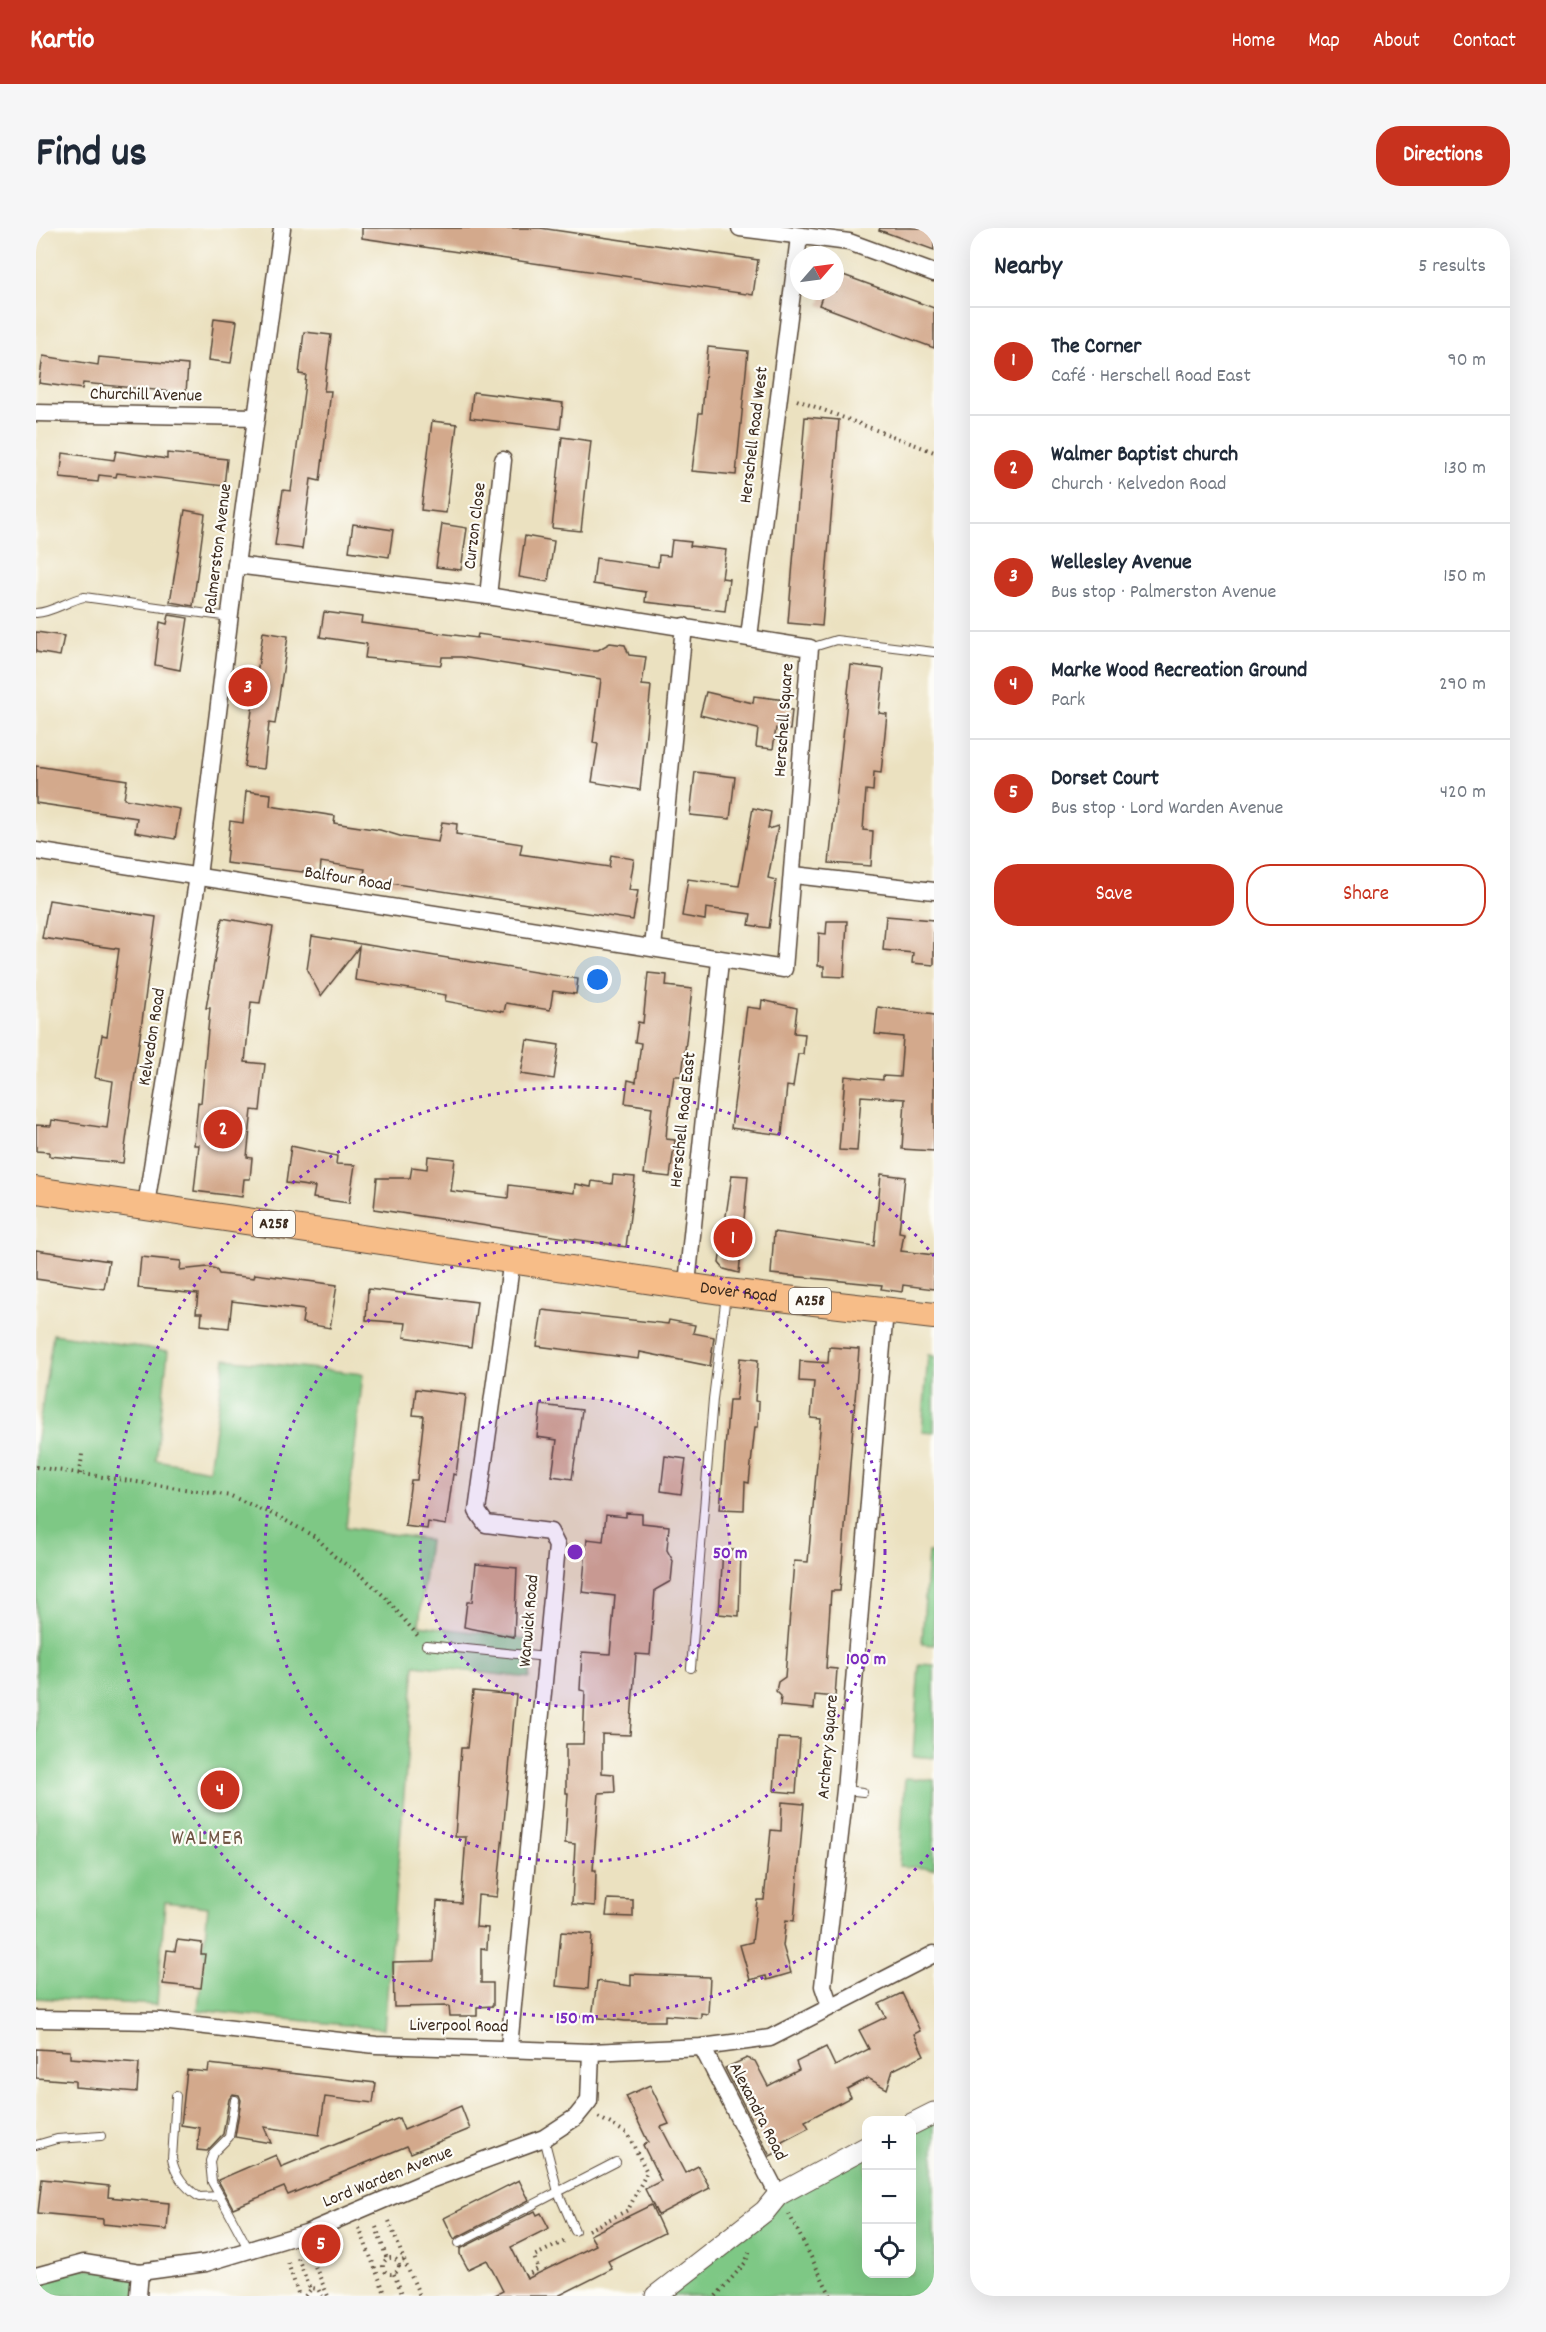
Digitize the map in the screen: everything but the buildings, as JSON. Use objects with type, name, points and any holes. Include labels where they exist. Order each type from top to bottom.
[{"type":"main road","name":"A258","points":[[36,1190],[687,1284]]},
{"type":"main road","name":"Dover Road","points":[[687,1284],[727,1292],[934,1316]]},
{"type":"street","name":"Palmerston Avenue","points":[[198,876],[236,565],[282,228]]},
{"type":"street","points":[[740,228],[799,237],[850,235],[934,273]]},
{"type":"street","name":"Herschell Road West","points":[[749,637],[799,237]]},
{"type":"street","name":"Churchill Avenue","points":[[36,413],[256,417]]},
{"type":"street","name":"Curzon Close","points":[[488,596],[503,460]]},
{"type":"street","name":"Herschell Square","points":[[236,565],[488,596],[810,648],[794,875],[784,969],[720,961],[653,948]]},
{"type":"street","points":[[653,948],[684,626]]},
{"type":"street","name":"Balfour Road","points":[[36,851],[653,948]]},
{"type":"street","points":[[794,875],[934,891]]},
{"type":"street","name":"Kelvedon Road","points":[[146,1205],[198,876]]},
{"type":"street","name":"Herschell Road East","points":[[687,1284],[720,961]]},
{"type":"street","name":"Warwick Road","points":[[509,2047],[557,1546],[550,1532],[486,1524],[477,1512],[512,1259]]},
{"type":"street","name":"Archery Square","points":[[830,2007],[823,1986],[845,1790],[885,1310]]},
{"type":"street","name":"Liverpool Road","points":[[36,2019],[160,2021],[376,2044],[509,2047],[591,2052],[702,2047],[770,2038],[934,1954]]},
{"type":"street","name":"Alexandra Road","points":[[702,2047],[778,2195]]},
{"type":"street","name":"Lord Warden Avenue","points":[[37,2274],[84,2263],[140,2272],[206,2263],[302,2234],[430,2180],[544,2138],[576,2116],[589,2101],[591,2052]]},
{"type":"street","points":[[916,2122],[934,2113]]},
{"type":"street","points":[[656,2296],[765,2211],[778,2195],[862,2150]]},
{"type":"street","points":[[138,2296],[140,2272]]},
{"type":"lane","points":[[36,613],[49,612],[84,597],[230,617]]},
{"type":"lane","points":[[810,648],[836,640],[934,652]]},
{"type":"lane","points":[[691,1668],[713,1399],[727,1292]]},
{"type":"lane","points":[[426,1645],[547,1657]]},
{"type":"lane","points":[[845,1790],[863,1792]]},
{"type":"lane","points":[[176,2096],[174,2168],[184,2184],[199,2198],[220,2196]]},
{"type":"lane","points":[[235,2100],[229,2137],[213,2153],[210,2161],[212,2182],[249,2250]]},
{"type":"lane","points":[[36,2145],[57,2139],[101,2136]]},
{"type":"lane","points":[[544,2138],[558,2192],[575,2230]]},
{"type":"lane","points":[[459,2243],[616,2162]]},
{"type":"path","points":[[780,394],[934,452]]},
{"type":"path","points":[[80,1474],[82,1454]]},
{"type":"path","points":[[36,1467],[231,1497],[279,1517],[317,1538],[334,1556],[361,1575],[384,1596],[426,1645]]},
{"type":"path","points":[[585,2231],[628,2210],[647,2172],[627,2133],[593,2114]]},
{"type":"path","points":[[778,2195],[831,2296]]},
{"type":"path","points":[[353,2213],[386,2296]]},
{"type":"path","points":[[388,2221],[420,2296]]},
{"type":"path","points":[[376,2227],[387,2259],[383,2268],[376,2271]]},
{"type":"path","points":[[302,2234],[324,2294]]},
{"type":"path","points":[[525,2276],[537,2270],[534,2256],[566,2240]]},
{"type":"path","points":[[716,2296],[745,2264],[753,2246]]},
{"type":"path","points":[[298,2258],[310,2289]]},
{"type":"path","points":[[387,2259],[392,2258],[399,2262],[405,2260]]},
{"type":"path","points":[[394,2274],[398,2271],[399,2262]]},
{"type":"path","points":[[288,2263],[299,2296]]},
{"type":"path","points":[[383,2268],[386,2273],[394,2274]]},
{"type":"path","points":[[394,2274],[403,2296]]},
{"type":"path","points":[[305,2296],[310,2289],[315,2288],[324,2294]]},
{"type":"path","points":[[926,2296],[934,2291]]},
{"type":"green space","points":[[53,1334],[168,1351],[156,1460],[209,1470],[225,1359],[363,1374],[346,1527],[429,1540],[419,1625],[533,1640],[529,1678],[415,1665],[384,2029],[198,2010],[208,1907],[165,1902],[157,2005],[36,1998],[36,1445]]},
{"type":"green space","points":[[928,1355],[934,1356],[934,1433],[922,1432]]},
{"type":"green space","points":[[928,1552],[934,1553],[934,1645],[922,1644]]},
{"type":"green space","points":[[919,1664],[934,1665],[934,1758],[913,1756]]},
{"type":"green space","points":[[905,1778],[934,1780],[934,1869],[899,1866]]},
{"type":"green space","points":[[934,2113],[934,2291],[926,2296],[656,2296],[765,2211],[862,2150],[862,2278],[916,2278],[916,2122]]},
{"type":"green space","points":[[62,2268],[140,2272],[138,2296],[36,2296],[36,2276]]},
{"type":"place","name":"Wellesley Avenue","points":[[248,687]]},
{"type":"place","name":"Walmer Baptist church","points":[[223,1129]]},
{"type":"place","name":"The Corner","points":[[733,1238]]},
{"type":"place","name":"Marke Wood Recreation Ground","points":[[220,1790]]},
{"type":"place","name":"Dorset Court","points":[[321,2244]]},
{"type":"district","name":"WALMER","points":[[208,1840]]}]
